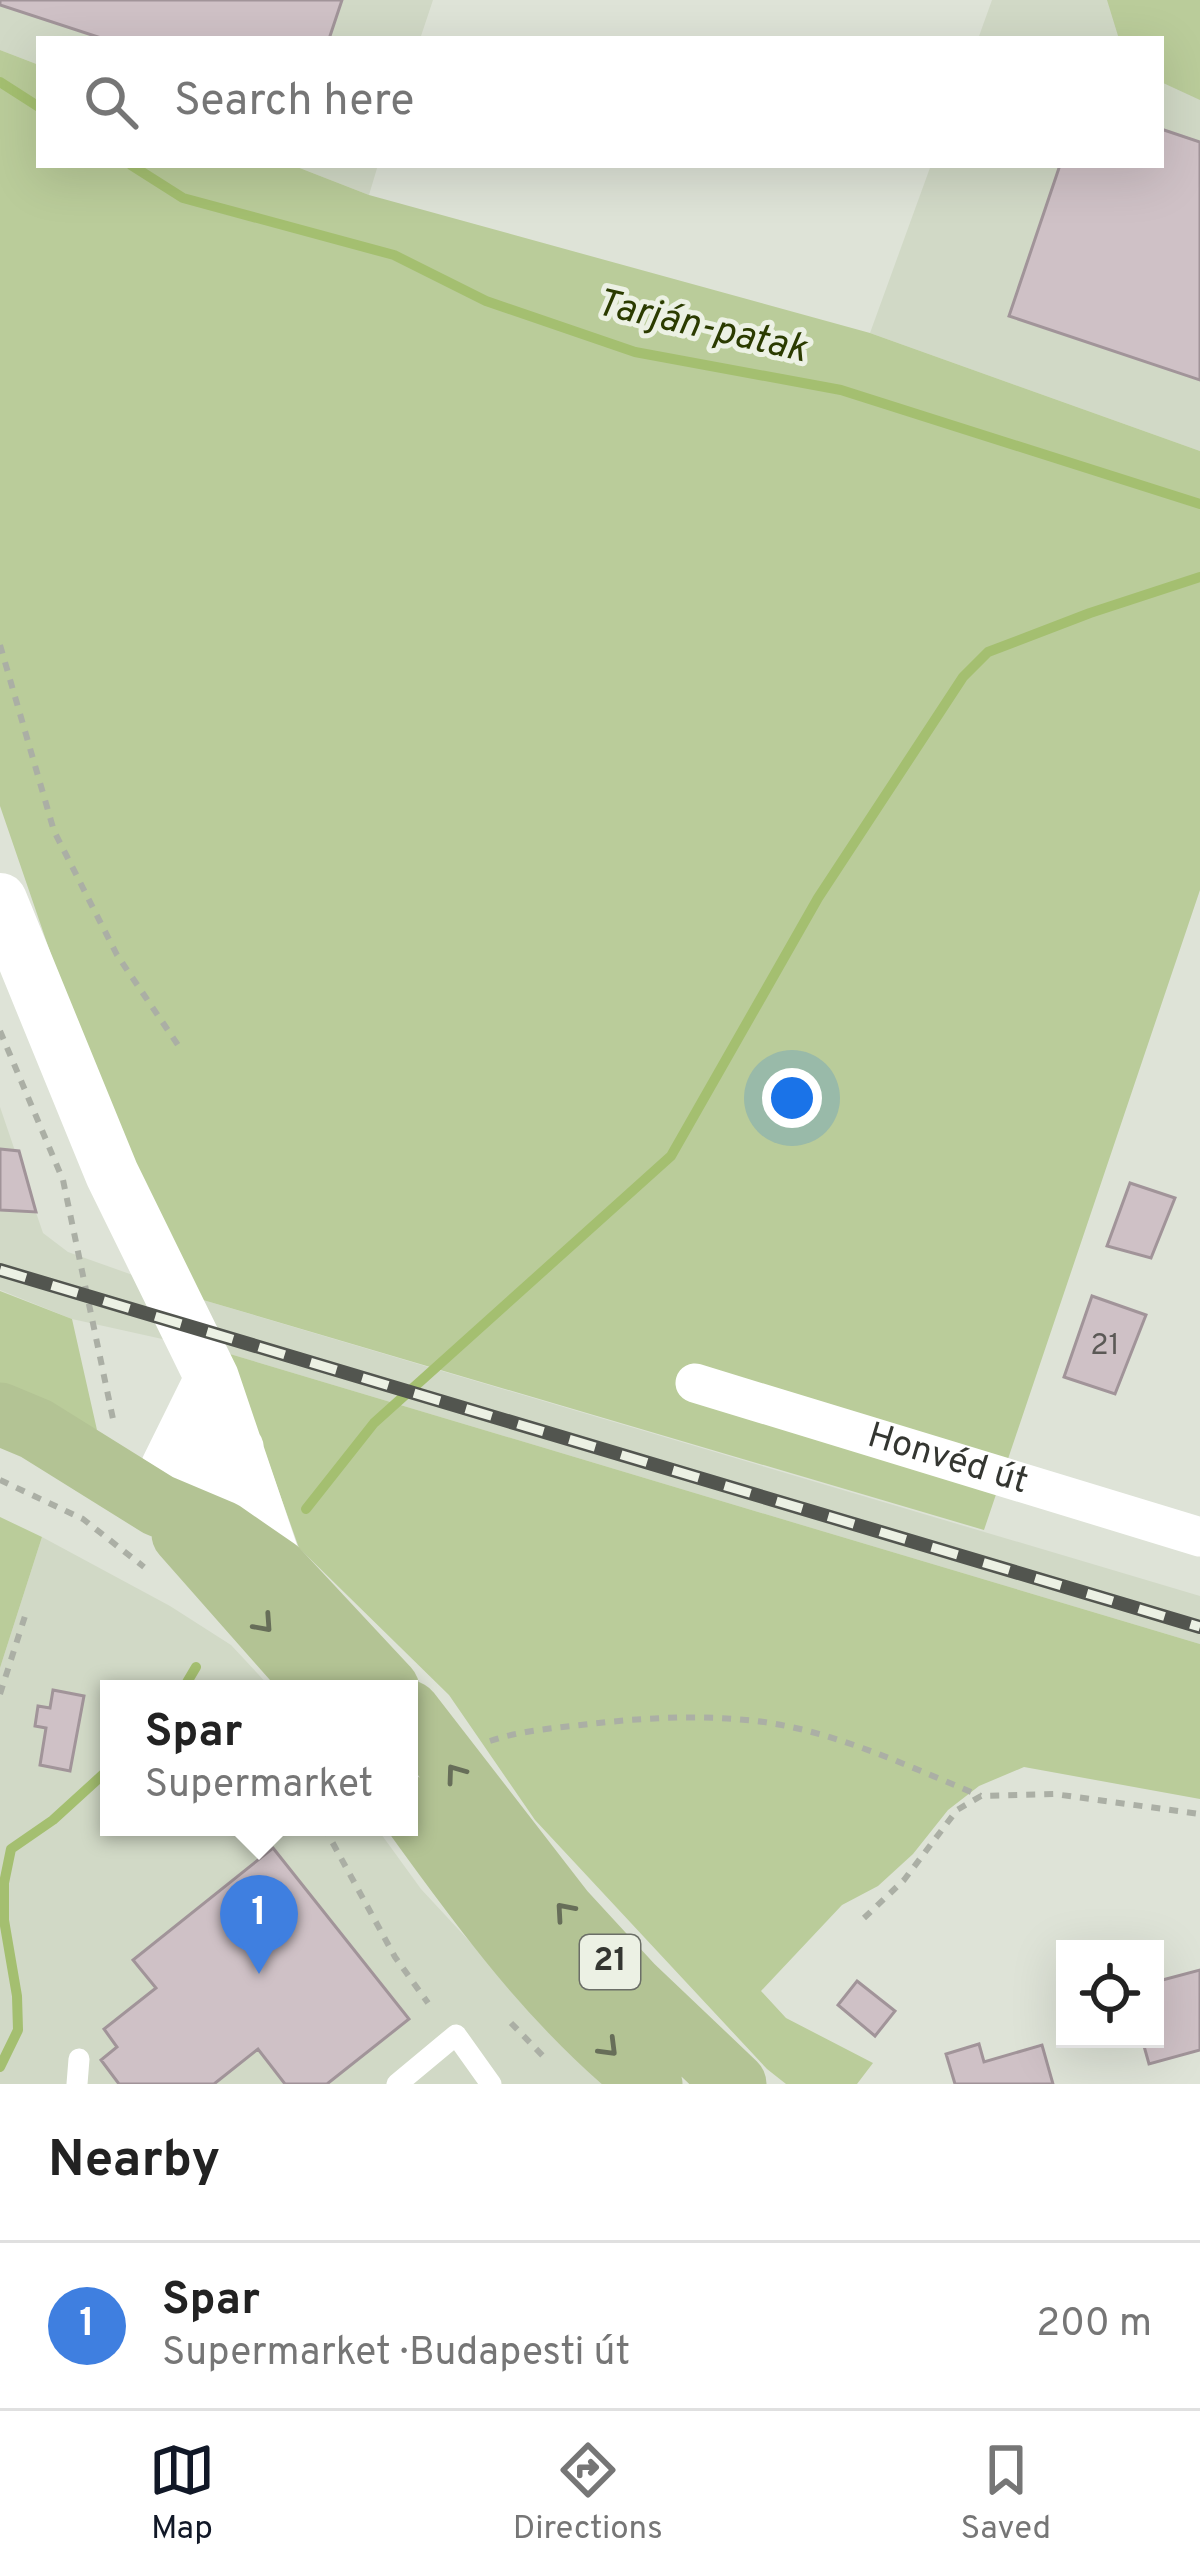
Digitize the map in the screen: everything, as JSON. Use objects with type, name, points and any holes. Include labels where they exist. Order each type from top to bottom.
[{"type":"main road","points":[[0,900],[112,1174],[212,1378],[277,1570]]},
{"type":"main road","points":[[212,1378],[168,1467],[158,1505],[187,1505],[237,1449]]},
{"type":"main road","name":"21","points":[[0,1414],[36,1429],[158,1505],[222,1532],[277,1570],[379,1680]]},
{"type":"main road","name":"21","points":[[158,1505],[312,1680]]},
{"type":"main road","name":"21","points":[[418,1736],[551,1990],[651,2084]]},
{"type":"main road","name":"21","points":[[418,1813],[473,1847],[735,2084]]},
{"type":"street","name":"Honvéd út","points":[[694,1383],[1200,1537]]},
{"type":"lane","points":[[397,2084],[456,2035],[491,2084]]},
{"type":"lane","points":[[77,2084],[79,2059]]},
{"type":"path","points":[[0,645],[54,831],[117,955],[182,1051]]},
{"type":"path","points":[[0,1031],[63,1180],[109,1391]]},
{"type":"path","points":[[0,1480],[83,1519]]},
{"type":"path","points":[[0,1694],[26,1613]]},
{"type":"path","points":[[480,1744],[515,1732],[605,1722],[682,1717],[749,1720],[875,1753],[982,1796],[1054,1794],[1200,1814]]},
{"type":"path","points":[[864,1918],[904,1880],[957,1810],[982,1796]]},
{"type":"path","points":[[329,1836],[395,1957],[428,2003]]},
{"type":"shaded area","points":[[0,0],[433,0],[421,36],[36,36],[36,64],[0,50]]},
{"type":"shaded area","points":[[992,0],[1200,0],[1200,451],[870,333],[930,168],[1164,168],[1164,36],[979,36]]},
{"type":"shaded area","points":[[300,168],[377,168],[369,195]]},
{"type":"shaded area","points":[[0,1107],[43,1233],[68,1252],[203,1300],[1200,1596],[1200,1644],[230,1354],[72,1319],[0,1290]]},
{"type":"shaded area","points":[[42,1537],[231,1645],[264,1680],[100,1680],[100,1836],[383,1836],[421,1889],[602,2084],[0,2084],[0,1668]]},
{"type":"green space","points":[[1107,0],[1200,0],[1200,100],[1164,83],[1164,36],[1118,36]]},
{"type":"green space","points":[[0,50],[36,64],[36,168],[300,168],[369,195],[870,333],[1200,451],[1200,890],[984,1530],[203,1300],[94,1080],[0,806]]},
{"type":"green space","points":[[0,1291],[72,1319],[97,1430],[0,1389]]},
{"type":"green space","points":[[230,1354],[1200,1644],[1200,1799],[1024,1767],[979,1786],[948,1810],[913,1854],[878,1886],[842,1905],[761,1991],[786,2018],[873,2063],[857,2084],[786,2084],[535,1820],[449,1695],[299,1548]]},
{"type":"green space","points":[[0,1517],[42,1537],[0,1668]]},
{"type":"building","points":[[0,0],[342,0],[330,36],[95,36],[0,5]]},
{"type":"building","points":[[1164,130],[1200,142],[1200,380],[1009,316],[1059,168],[1164,168]]},
{"type":"building","points":[[0,1149],[19,1151],[36,1212],[0,1210]]},
{"type":"building","points":[[1130,1183],[1175,1198],[1151,1258],[1107,1246]]},
{"type":"building","points":[[1092,1296],[1146,1315],[1115,1394],[1064,1377]]},
{"type":"building","points":[[53,1690],[84,1696],[70,1771],[40,1765],[46,1728],[35,1726],[38,1706],[50,1708]]},
{"type":"building","points":[[273,1848],[409,2019],[327,2084],[285,2084],[258,2049],[214,2084],[119,2084],[101,2060],[117,2047],[104,2029],[156,1988],[133,1960]]},
{"type":"building","points":[[1200,1970],[1200,2050],[1149,2064],[1145,2048],[1164,2048],[1164,1980]]},
{"type":"building","points":[[857,1981],[895,2011],[875,2036],[838,2005]]},
{"type":"building","points":[[979,2044],[984,2062],[1042,2045],[1053,2084],[955,2084],[946,2054]]},
{"type":"waterway","name":"Tarján-patak","points":[[0,82],[36,105]]},
{"type":"waterway","name":"Tarján-patak","points":[[136,168],[183,198],[394,255],[486,301],[635,352],[841,390],[1200,504]]},
{"type":"waterway","points":[[306,1509],[374,1423],[671,1156],[818,898],[963,677],[988,652],[1200,577]]},
{"type":"waterway","points":[[188,1680],[196,1667]]},
{"type":"waterway","points":[[0,2067],[18,2030],[4,1920],[4,1883],[11,1849],[53,1820],[100,1777]]},
{"type":"railway","points":[[0,1270],[1200,1627]]},
{"type":"place","name":"Spar","points":[[259,1974]]}]
